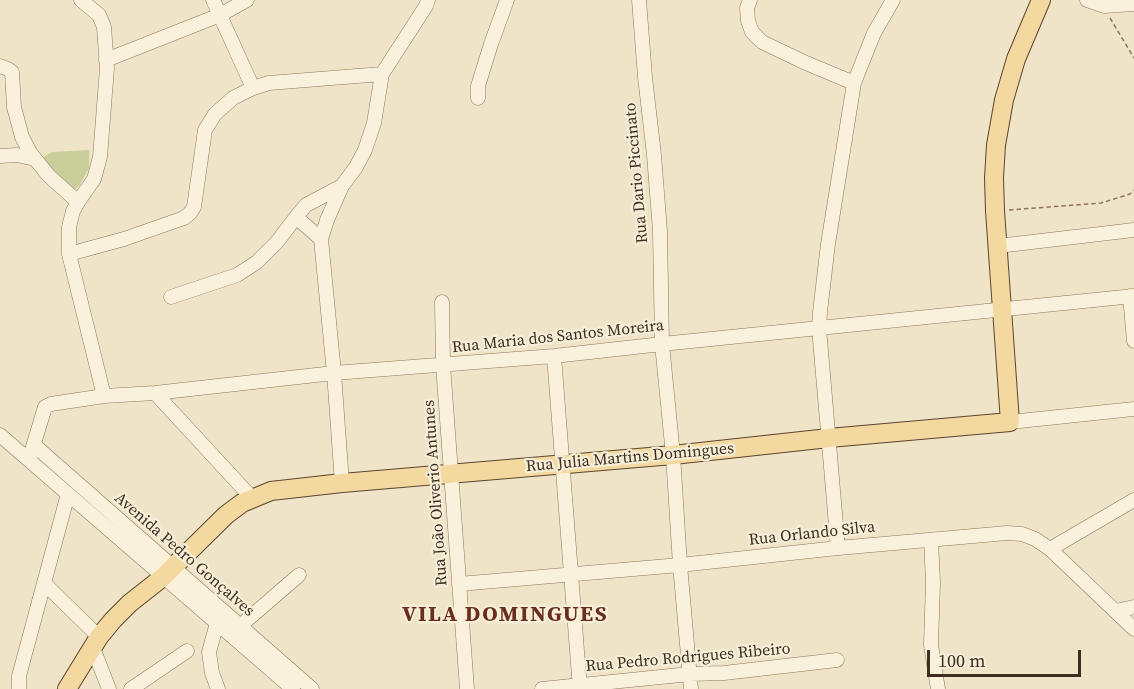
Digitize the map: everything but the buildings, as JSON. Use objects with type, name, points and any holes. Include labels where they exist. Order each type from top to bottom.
[{"type":"main road","points":[[1010,422],[995,211],[996,145],[1004,100],[1016,59],[1041,0]]},
{"type":"main road","name":"Rua Julia Martins Domingues","points":[[67,689],[96,642],[130,603],[168,572],[226,515],[242,503],[271,491],[1010,422]]},
{"type":"street","points":[[81,0],[99,15],[104,27],[107,68],[100,157],[93,179],[73,211],[69,227],[69,254],[104,396]]},
{"type":"street","points":[[213,0],[253,88]]},
{"type":"street","points":[[106,60],[220,15],[246,0]]},
{"type":"street","points":[[342,483],[321,239],[342,186],[366,150],[374,123],[382,74],[428,0]]},
{"type":"street","points":[[478,98],[478,86],[507,0]]},
{"type":"street","name":"Rua Dario Piccinato","points":[[639,0],[660,231],[662,344],[691,689]]},
{"type":"street","points":[[750,0],[747,9],[748,21],[752,32],[762,42],[854,83]]},
{"type":"street","points":[[838,548],[819,328],[820,312],[828,244],[854,83],[874,33],[893,0]]},
{"type":"street","points":[[1089,0],[1104,6],[1134,4]]},
{"type":"street","points":[[0,66],[12,72],[14,106],[22,137],[31,154],[49,176],[78,202]]},
{"type":"street","points":[[69,254],[124,240],[184,218],[190,213],[194,207],[205,130],[215,114],[233,98],[269,83],[382,74]]},
{"type":"street","points":[[0,156],[35,159]]},
{"type":"street","points":[[171,297],[237,275],[257,261],[277,242],[306,205],[342,186]]},
{"type":"street","points":[[296,217],[321,239]]},
{"type":"street","points":[[998,246],[1134,230]]},
{"type":"street","points":[[1132,296],[1134,341]]},
{"type":"street","name":"Rua Maria dos Santos Moreira","points":[[29,460],[45,407],[51,404],[104,396],[155,393],[334,373],[554,356],[1132,296]]},
{"type":"street","name":"Rua João Oliverio Antunes","points":[[442,302],[443,365],[467,689]]},
{"type":"street","points":[[554,356],[580,687]]},
{"type":"street","points":[[155,393],[252,498]]},
{"type":"street","points":[[1010,422],[1134,410]]},
{"type":"street","name":"Avenida Pedro Gonçalves","points":[[0,435],[68,494],[240,626],[312,689]]},
{"type":"street","name":"Avenida Pedro Gonçalves","points":[[34,445],[168,572],[217,622],[292,689]]},
{"type":"street","points":[[20,689],[19,676],[68,494]]},
{"type":"street","points":[[1050,549],[1134,500]]},
{"type":"street","name":"Rua Orlando Silva","points":[[459,584],[1007,533],[1022,534],[1050,549],[1134,629]]},
{"type":"street","points":[[931,540],[933,582],[931,645],[938,689]]},
{"type":"street","points":[[240,626],[299,575]]},
{"type":"street","points":[[45,582],[96,642],[109,689]]},
{"type":"street","points":[[1116,611],[1134,607]]},
{"type":"street","points":[[217,622],[210,652],[212,673],[218,689]]},
{"type":"street","points":[[131,689],[187,651]]},
{"type":"street","name":"Rua Pedro Rodrigues Ribeiro","points":[[542,689],[580,687],[690,674],[724,673],[837,660]]},
{"type":"path","points":[[1104,6],[1134,58]]},
{"type":"path","points":[[995,211],[1101,203],[1130,194],[1134,190]]},
{"type":"green space","points":[[89,150],[89,168],[79,186],[73,191],[51,171],[42,158],[52,152]]},
{"type":"district","name":"VILA DOMINGUES","points":[[505,615]]}]
